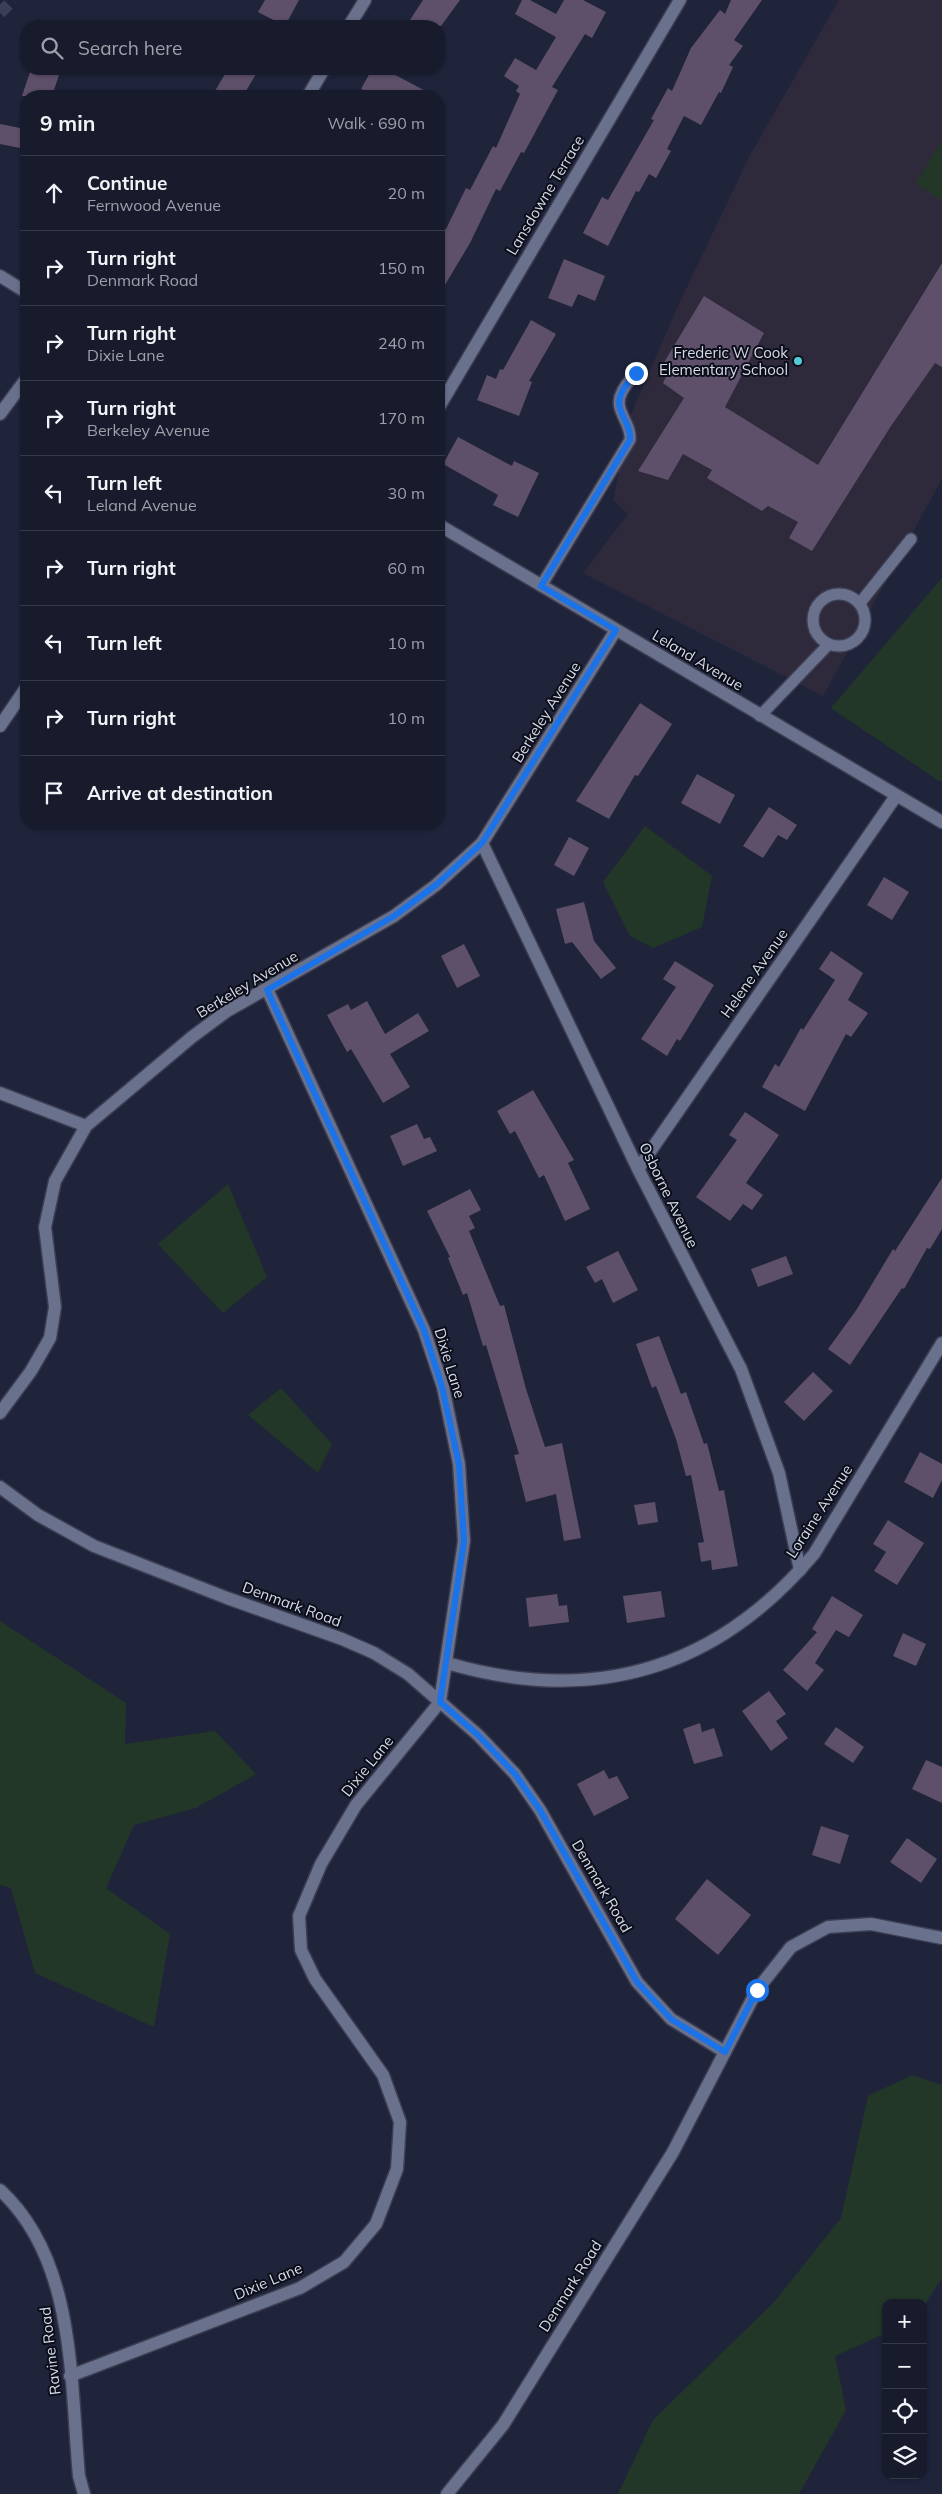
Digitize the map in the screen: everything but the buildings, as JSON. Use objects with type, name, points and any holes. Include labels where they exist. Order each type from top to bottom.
[{"type":"street","points":[[353,20],[365,0]]},
{"type":"street","name":"Lansdowne Terrace","points":[[445,397],[680,0]]},
{"type":"street","points":[[312,90],[320,75]]},
{"type":"street","points":[[0,276],[20,288]]},
{"type":"street","points":[[0,414],[20,387]]},
{"type":"street","name":"Leland Avenue","points":[[445,529],[942,822]]},
{"type":"street","name":"Berkeley Avenue","points":[[0,1413],[32,1371],[50,1338],[55,1307],[45,1226],[55,1181],[86,1126],[227,1011],[267,990],[394,916],[436,885],[482,843],[616,630]]},
{"type":"street","points":[[0,726],[20,697]]},
{"type":"street","name":"Helene Avenue","points":[[638,1169],[896,796]]},
{"type":"street","name":"Osborne Avenue","points":[[482,843],[638,1169],[741,1370],[779,1473],[800,1570]]},
{"type":"street","name":"Dixie Lane","points":[[70,2376],[300,2288],[344,2262],[376,2224],[398,2169],[400,2122],[384,2075],[314,1979],[301,1950],[299,1916],[321,1864],[356,1805],[440,1702],[464,1541],[459,1464],[442,1387],[424,1330],[267,990]]},
{"type":"street","points":[[0,1093],[86,1126]]},
{"type":"street","name":"Loraine Avenue","points":[[447,1664],[504,1678],[546,1682],[606,1678],[648,1669],[710,1642],[740,1625],[767,1604],[814,1554],[942,1343]]},
{"type":"street","name":"Denmark Road","points":[[0,1487],[38,1515],[94,1546],[227,1598],[342,1639],[374,1654],[408,1674],[478,1735],[515,1774],[540,1810],[637,1982],[671,2019],[725,2052],[673,2152],[503,2425],[447,2494]]},
{"type":"street","points":[[725,2052],[757,1990],[791,1947],[828,1927],[871,1924],[942,1938]]},
{"type":"street","name":"Ravine Road","points":[[0,2190],[11,2200],[46,2253],[63,2308],[78,2476],[84,2494]]},
{"type":"lane","points":[[541,586],[630,440],[631,430],[621,413],[618,402],[622,392],[636,373]]},
{"type":"lane","points":[[860,603],[911,539]]},
{"type":"lane","points":[[836,593],[854,597],[860,603],[866,620],[860,636],[846,646],[828,645],[815,633],[816,609],[827,595],[836,593]]},
{"type":"lane","points":[[760,716],[828,645]]},
{"type":"shaded area","name":"Frederic W Cook Elementary School","points":[[839,0],[942,0],[942,479],[823,696],[583,573],[628,514],[613,500],[631,414],[677,308],[749,157]]},
{"type":"green space","points":[[942,141],[942,201],[916,183]]},
{"type":"green space","points":[[942,578],[942,781],[939,781],[831,708]]},
{"type":"green space","points":[[645,826],[712,876],[702,927],[653,948],[630,936],[603,882]]},
{"type":"green space","points":[[228,1184],[267,1277],[223,1313],[158,1244]]},
{"type":"green space","points":[[281,1388],[332,1444],[318,1473],[248,1415]]},
{"type":"green space","points":[[0,1621],[126,1703],[125,1744],[215,1731],[256,1774],[196,1808],[134,1825],[106,1888],[170,1934],[154,2027],[35,1973],[11,1888],[0,1885]]},
{"type":"green space","points":[[912,2075],[942,2085],[942,2278],[927,2301],[927,2299],[882,2299],[882,2335],[835,2356],[846,2410],[799,2494],[618,2494],[653,2420],[775,2301],[841,2218],[868,2096]]},
{"type":"tunnel","points":[[0,13],[13,0]]},
{"type":"place","name":"Frederic W Cook Elementary School","points":[[798,361]]},
{"type":"route","points":[[636,373],[622,392],[618,402],[621,413],[631,430],[630,440],[541,586],[616,630],[482,843],[436,885],[394,916],[267,990],[424,1330],[442,1387],[459,1464],[464,1541],[440,1702],[478,1735],[515,1774],[540,1810],[637,1982],[671,2019],[725,2052],[757,1990]]}]
